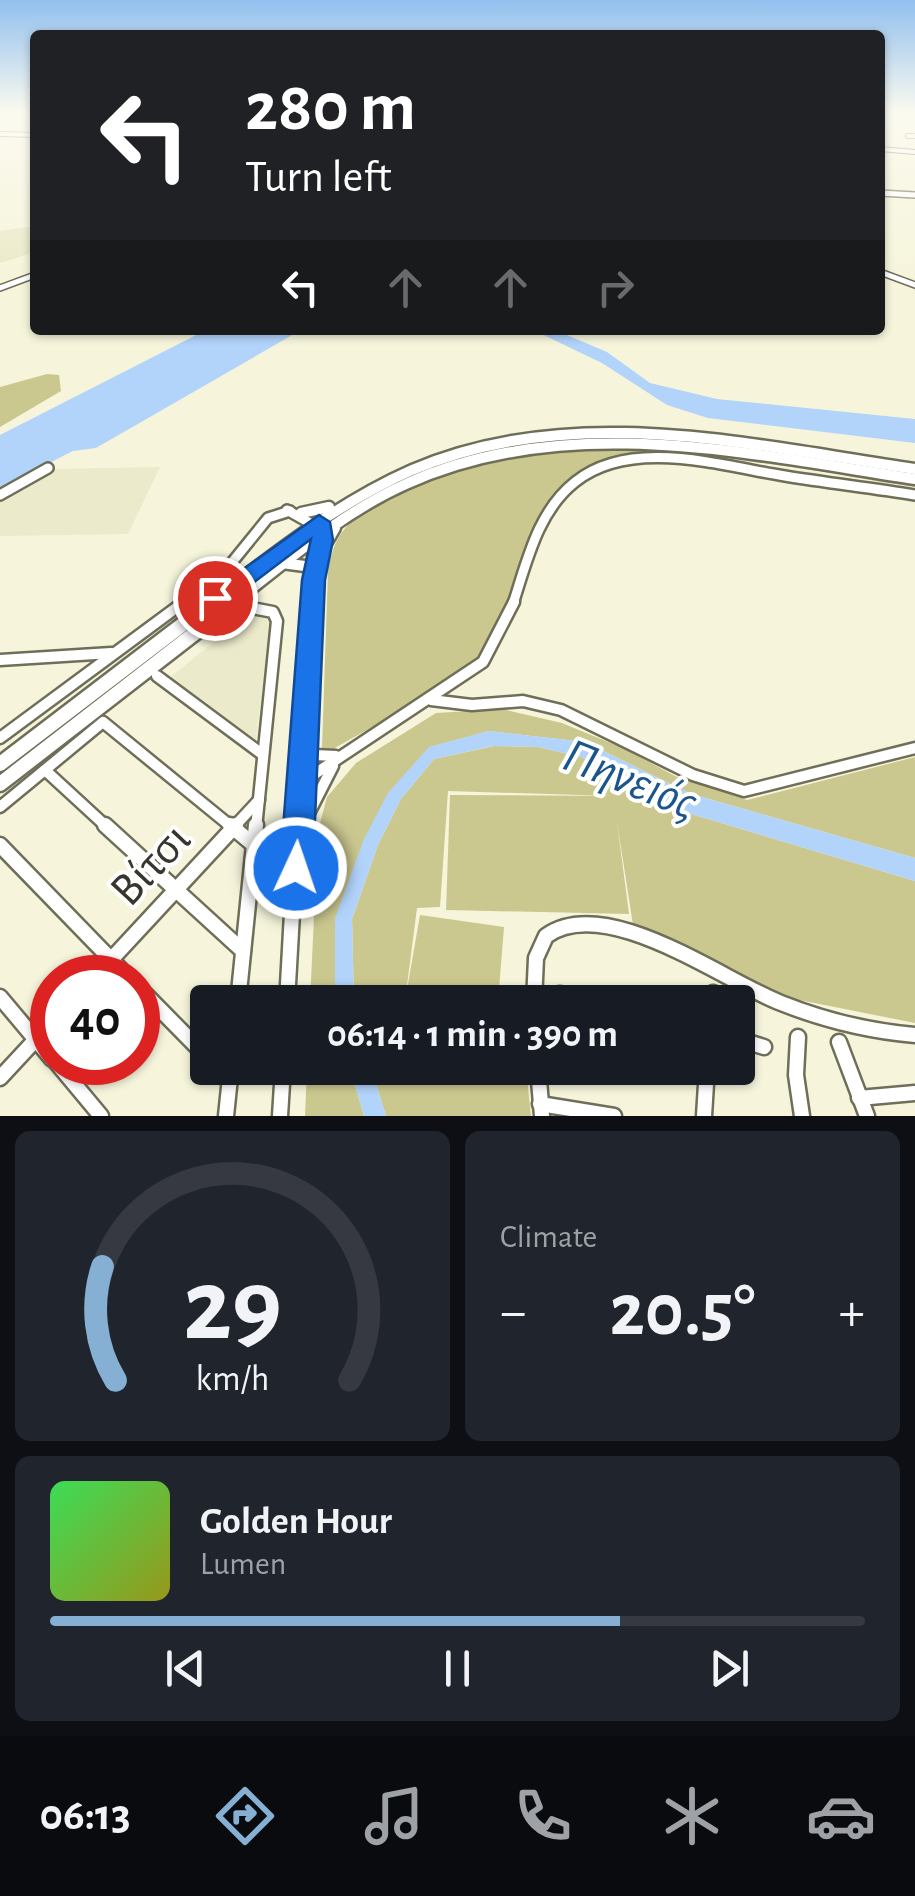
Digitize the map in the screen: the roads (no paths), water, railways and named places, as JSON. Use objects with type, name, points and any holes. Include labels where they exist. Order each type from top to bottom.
[{"type":"main road","points":[[0,764],[356,496],[398,473],[469,448],[580,432],[673,437],[915,470]]},
{"type":"main road","points":[[316,529],[402,483],[458,461],[556,444],[667,445],[915,478]]},
{"type":"main road","points":[[0,784],[278,558],[296,528],[295,512],[356,496]]},
{"type":"main road","points":[[320,554],[334,530],[352,511]]},
{"type":"main road","points":[[278,558],[299,562],[312,574]]},
{"type":"street","points":[[885,194],[915,195]]},
{"type":"street","points":[[885,274],[915,285]]},
{"type":"street","points":[[0,288],[30,277]]},
{"type":"street","points":[[301,783],[430,700],[487,658],[550,509],[566,490],[594,473],[630,462],[681,460],[915,495]]},
{"type":"street","points":[[0,495],[48,468]]},
{"type":"street","points":[[0,738],[224,571],[268,518],[295,512],[316,529],[320,554],[312,574]]},
{"type":"street","points":[[288,985],[316,529]]},
{"type":"street","points":[[240,985],[277,618],[261,608],[241,606]]},
{"type":"street","points":[[0,660],[114,653]]},
{"type":"street","points":[[157,676],[262,754]]},
{"type":"street","points":[[430,700],[472,705],[523,701],[560,710],[693,775],[744,791],[915,748]]},
{"type":"street","points":[[0,808],[102,722],[254,845]]},
{"type":"street","points":[[304,738],[310,751],[323,758],[357,747]]},
{"type":"street","points":[[298,834],[320,784],[340,758]]},
{"type":"street","points":[[45,770],[243,950]]},
{"type":"street","name":"Βίτσι","points":[[115,955],[259,800]]},
{"type":"street","points":[[0,845],[107,955]]},
{"type":"street","points":[[535,985],[538,950],[546,936],[573,926],[611,925],[636,933],[742,985]]},
{"type":"street","points":[[755,992],[893,1035],[915,1035]]},
{"type":"street","points":[[0,997],[30,1032]]},
{"type":"street","points":[[160,1009],[190,1039]]},
{"type":"street","points":[[798,1037],[796,1075],[802,1116]]},
{"type":"street","points":[[839,1042],[867,1116]]},
{"type":"street","points":[[755,1044],[764,1046]]},
{"type":"street","points":[[0,1078],[30,1046]]},
{"type":"street","points":[[75,1085],[101,1116]]},
{"type":"street","points":[[226,1116],[229,1085]]},
{"type":"street","points":[[280,1116],[282,1085]]},
{"type":"street","points":[[539,1085],[541,1110],[614,1116]]},
{"type":"street","points":[[704,1116],[706,1085]]},
{"type":"street","points":[[859,1098],[915,1093]]},
{"type":"water","points":[[196,335],[292,335],[96,448],[73,451],[0,488],[0,435]]},
{"type":"water","points":[[543,335],[567,335],[607,352],[650,383],[717,399],[915,419],[915,443],[708,418],[667,405],[602,363]]},
{"type":"water","name":"Πηνειός","points":[[489,731],[585,742],[691,794],[915,858],[915,881],[681,811],[581,757],[538,747],[493,746],[434,759],[401,799],[378,845],[352,919],[354,985],[335,985],[335,918],[364,839],[388,793],[429,747]]},
{"type":"water","points":[[355,1085],[376,1085],[386,1116],[364,1116]]}]
